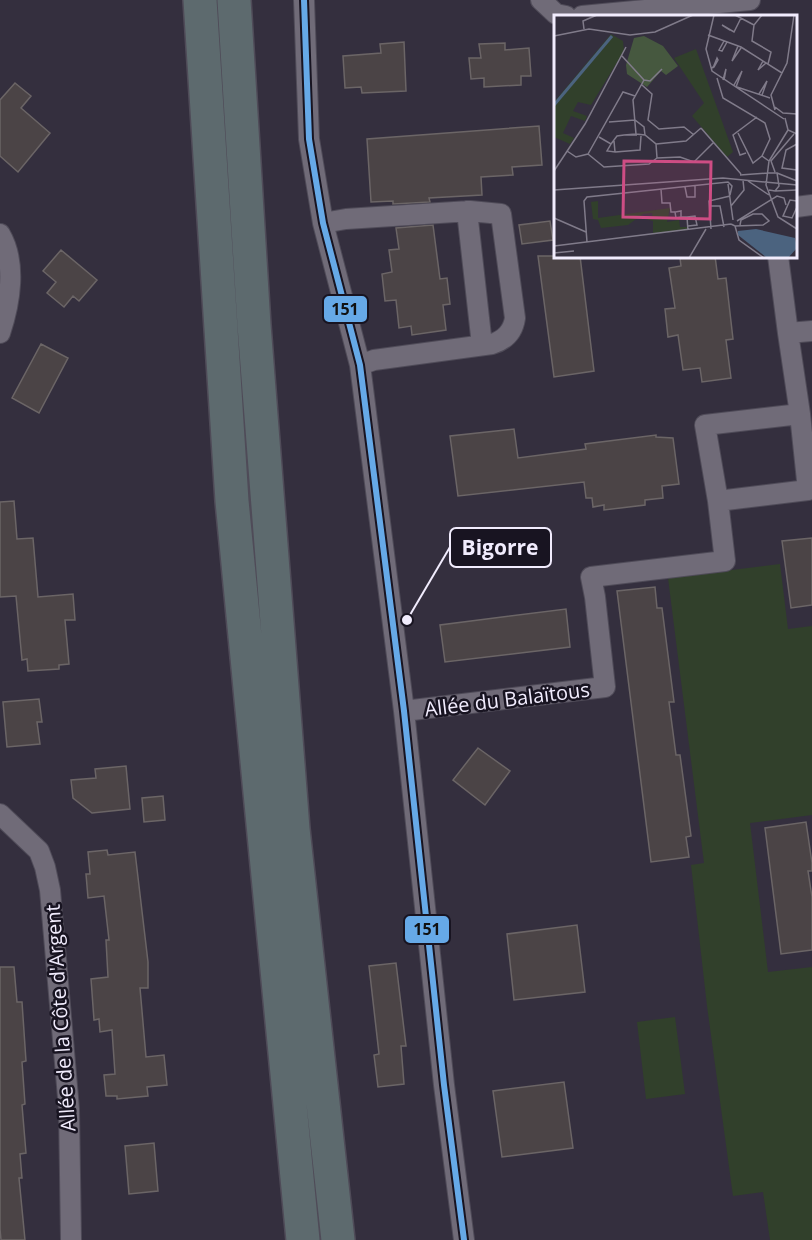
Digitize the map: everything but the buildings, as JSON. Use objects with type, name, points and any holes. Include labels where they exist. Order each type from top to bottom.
[{"type":"highway","points":[[200,0],[232,501],[303,1240]]},
{"type":"highway","points":[[234,0],[254,325],[293,829],[338,1240]]},
{"type":"street","points":[[304,0],[309,139],[323,223],[360,365],[404,711],[444,1084],[464,1240]]},
{"type":"street","points":[[541,0],[556,14],[561,15]]},
{"type":"street","points":[[587,15],[634,5],[750,0]]},
{"type":"street","points":[[797,207],[812,205]]},
{"type":"street","points":[[323,223],[346,219],[466,211],[501,214],[515,318],[511,331],[503,340],[374,360],[360,365]]},
{"type":"street","points":[[466,211],[482,345]]},
{"type":"street","points":[[0,234],[7,253],[10,285],[5,318],[0,333]]},
{"type":"street","points":[[778,258],[800,414],[808,490],[718,501],[705,424],[800,414]]},
{"type":"street","points":[[788,333],[812,331]]},
{"type":"street","name":"Allée du Balaïtous","points":[[404,711],[605,687],[591,577],[725,561],[718,501]]},
{"type":"street","name":"Allée de la Côte d'Argent","points":[[0,814],[39,851],[50,890],[69,1108],[71,1240]]},
{"type":"green space","points":[[780,564],[788,629],[812,626],[812,815],[750,823],[768,972],[812,967],[812,1240],[770,1240],[763,1192],[733,1196],[707,1006],[691,865],[704,863],[668,578]]},
{"type":"green space","points":[[675,1017],[685,1094],[646,1099],[637,1022]]},
{"type":"transit line","name":"151","points":[[304,0],[309,139],[323,223],[360,365],[404,711],[444,1085],[464,1240]]},
{"type":"place","name":"Bigorre","points":[[407,620]]}]
